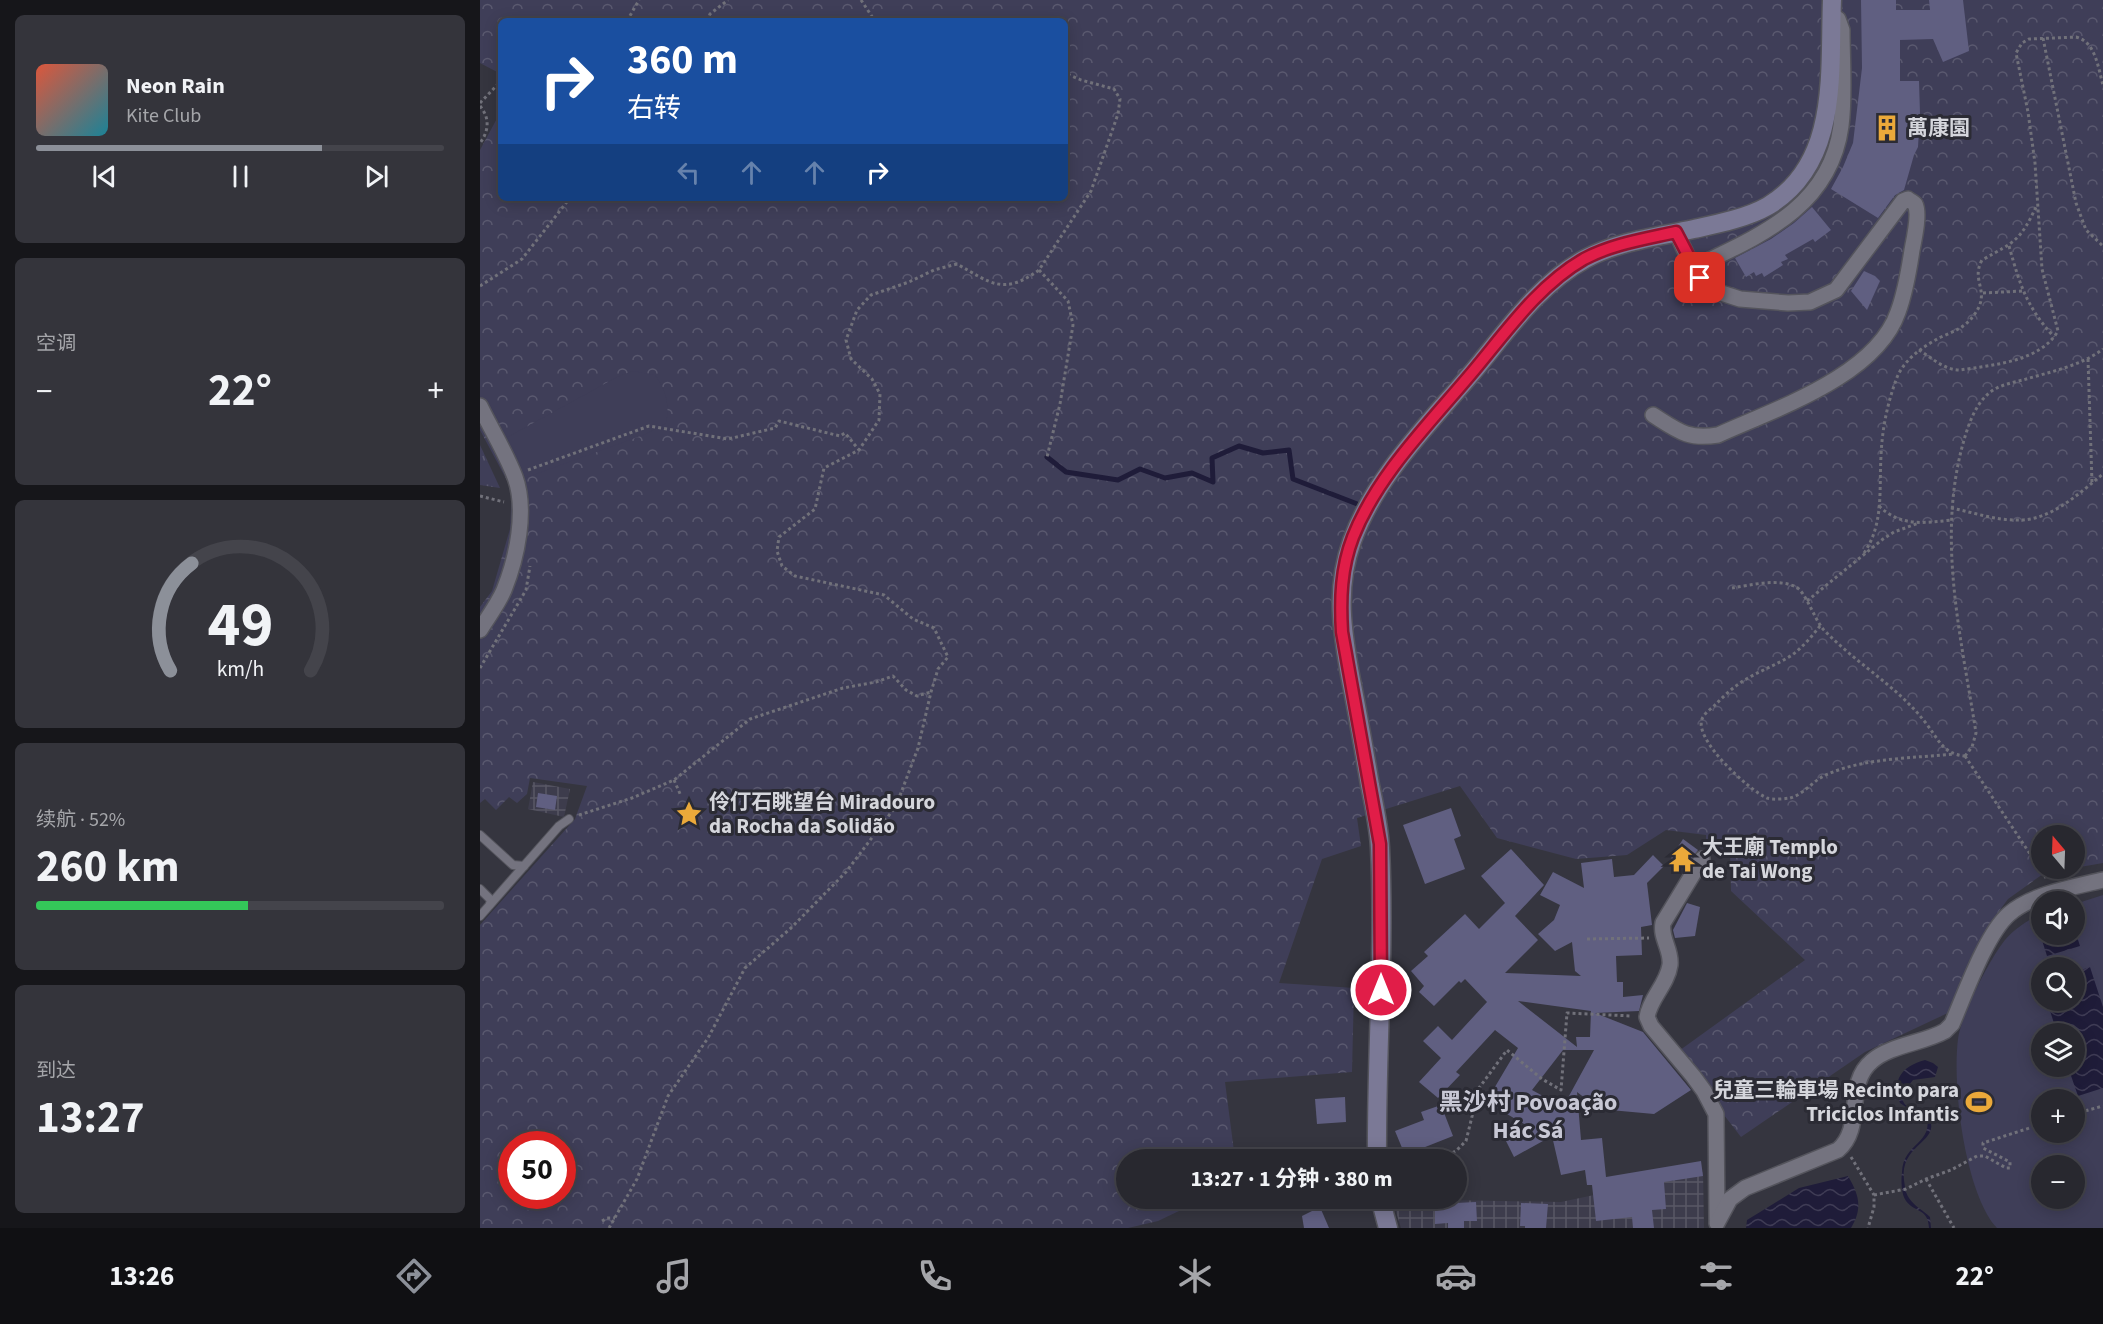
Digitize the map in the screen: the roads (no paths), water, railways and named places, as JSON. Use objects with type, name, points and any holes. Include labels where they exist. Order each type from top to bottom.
[{"type":"main road","points":[[1377,1149],[1381,990],[1380,844],[1342,632],[1341,596],[1344,565],[1362,517],[1387,477],[1505,334],[1544,289],[1563,273],[1603,251],[1737,217],[1768,206],[1797,182],[1808,166],[1827,118],[1832,7]]},
{"type":"main road","points":[[1383,1209],[1388,1228]]},
{"type":"street","points":[[1693,268],[1749,241],[1789,217],[1821,182],[1833,156],[1840,127],[1842,30],[1832,7]]},
{"type":"street","points":[[1653,415],[1690,437],[1702,438],[1718,435],[1846,374],[1881,342],[1898,314],[1916,229],[1915,204],[1908,199],[1903,201],[1836,290],[1810,302],[1788,303],[1740,299],[1706,288],[1693,268],[1676,232]]},
{"type":"street","points":[[480,406],[514,475],[519,489],[521,509],[518,540],[504,590],[480,630]]},
{"type":"street","points":[[1702,859],[1663,923],[1663,937],[1670,963],[1666,979],[1652,1000],[1647,1017],[1651,1026],[1704,1091],[1716,1114],[1717,1226]]},
{"type":"street","points":[[1717,1226],[1730,1198],[1745,1188],[1842,1147],[1849,1137],[1857,1083],[1863,1070],[1873,1059],[1945,1031],[1952,1024],[1995,928],[2010,913],[2056,891],[2103,880]]},
{"type":"lane","points":[[480,916],[559,826],[569,819]]},
{"type":"lane","points":[[480,835],[510,863],[516,867],[524,866]]},
{"type":"lane","points":[[510,863],[516,875]]},
{"type":"lane","points":[[480,889],[491,900],[490,904]]},
{"type":"water","points":[[2044,945],[2080,945],[2080,946],[2047,956]]},
{"type":"water","points":[[2090,967],[2103,1007],[2103,1088],[2085,1094],[2085,1089],[2076,1089],[2071,1077],[2085,1077],[2085,1023],[2054,1023],[2050,1011],[2085,1011],[2085,969]]},
{"type":"water","points":[[1925,1060],[1938,1067],[1935,1077],[1913,1080],[1902,1089],[1902,1098],[1909,1107],[1924,1112],[1928,1116],[1931,1130],[1907,1160],[1904,1180],[1909,1198],[1930,1217],[1931,1228],[1924,1214],[1906,1201],[1902,1183],[1902,1172],[1907,1155],[1926,1132],[1928,1124],[1926,1115],[1900,1103],[1897,1087],[1904,1070]]},
{"type":"water","points":[[1848,1176],[1855,1189],[1858,1202],[1857,1214],[1851,1228],[1746,1228],[1747,1220],[1799,1188]]},
{"type":"waterway","points":[[1047,457],[1066,472],[1118,480],[1140,469],[1165,478],[1192,473],[1213,482],[1212,458],[1239,446],[1263,453],[1289,450],[1293,479],[1365,507]]},
{"type":"place","name":"萬康園","points":[[1887,128]]},
{"type":"place","name":"伶仃石眺望台 Miradouro da Rocha da Solidão","points":[[689,814]]},
{"type":"place","name":"大王廟 Templo de Tai Wong","points":[[1682,859]]},
{"type":"place","name":"兒童三輪車場 Recinto para Triciclos Infantis","points":[[1979,1102]]},
{"type":"district","name":"黑沙村 Povoação Hác Sá","points":[[1528,1116]]}]
